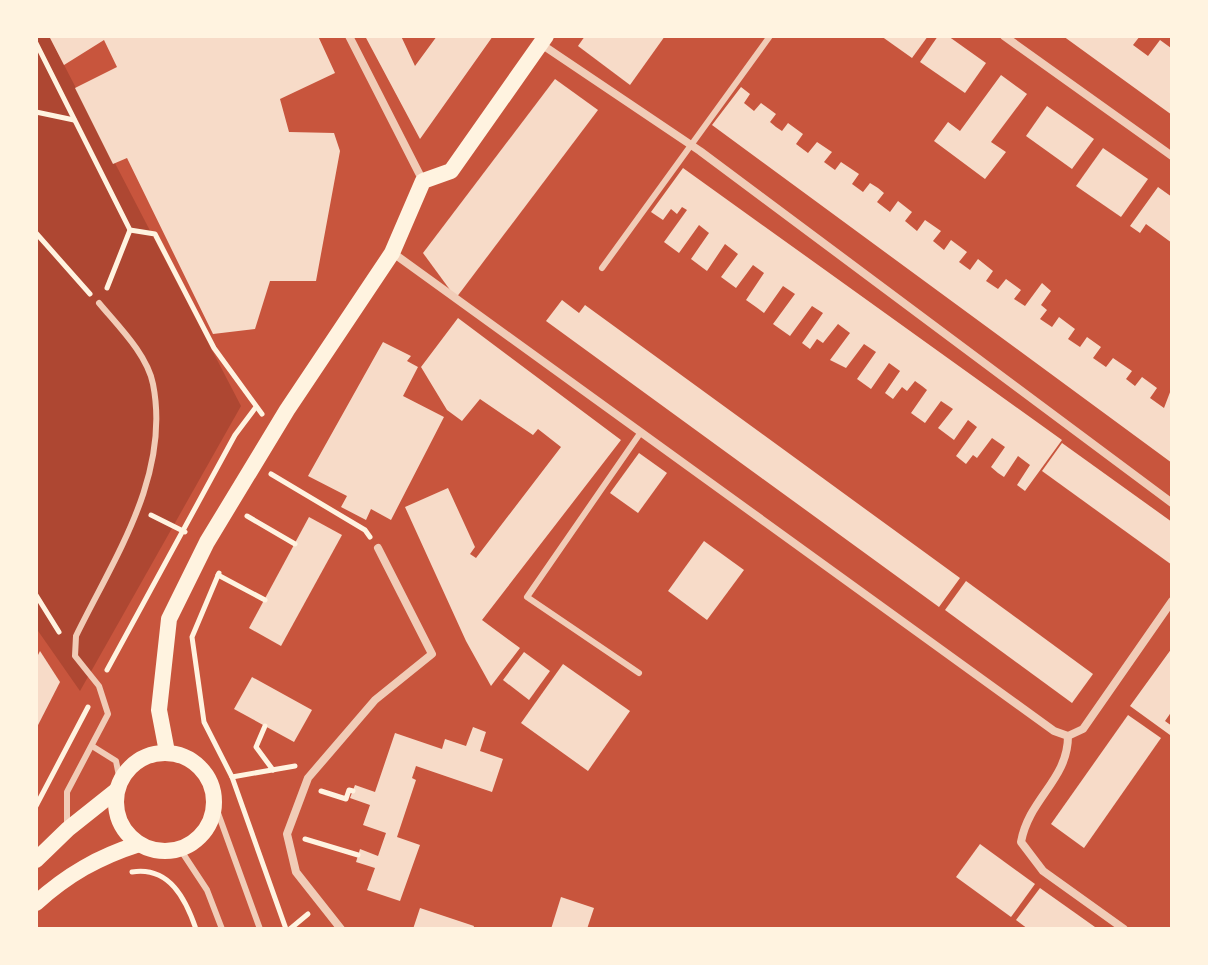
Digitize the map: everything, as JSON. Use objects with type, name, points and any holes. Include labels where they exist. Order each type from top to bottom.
[{"type":"main road","points":[[167,752],[159,710],[169,619],[207,542],[275,430],[392,253],[423,181],[451,171],[543,40]]},
{"type":"main road","points":[[36,860],[118,785],[139,760],[167,752],[182,755],[206,774],[214,802],[205,831],[180,849],[152,850],[139,844],[119,821],[118,785]]},
{"type":"main road","points":[[36,903],[63,879],[104,855],[139,844]]},
{"type":"street","points":[[349,36],[423,181]]},
{"type":"street","points":[[1004,36],[1172,156]]},
{"type":"street","points":[[543,40],[692,146],[1172,503]]},
{"type":"street","points":[[392,253],[1054,731],[1068,736],[1083,729],[1172,601]]},
{"type":"street","points":[[341,929],[296,872],[287,834],[305,786],[325,761],[375,700],[432,654],[378,548]]},
{"type":"street","points":[[1068,736],[1068,758],[1024,824],[1021,842],[1043,871],[1124,929]]},
{"type":"lane","points":[[602,268],[692,146],[765,38]]},
{"type":"lane","points":[[68,829],[67,792],[108,714],[99,686],[75,656],[76,636],[138,508],[152,471],[155,448],[153,382],[131,341],[99,303]]},
{"type":"lane","points":[[639,673],[527,597],[641,432]]},
{"type":"lane","points":[[92,746],[116,761],[118,785]]},
{"type":"lane","points":[[214,802],[260,929]]},
{"type":"lane","points":[[180,849],[207,890],[222,929]]},
{"type":"path","points":[[36,43],[130,230],[113,277],[99,303],[36,233]]},
{"type":"path","points":[[36,112],[75,120]]},
{"type":"path","points":[[130,230],[155,234],[214,348],[275,430],[279,457],[264,484]]},
{"type":"path","points":[[36,806],[182,530],[235,435],[256,407]]},
{"type":"path","points":[[270,474],[365,530],[378,548]]},
{"type":"path","points":[[241,529],[253,506]]},
{"type":"path","points":[[138,508],[207,542]]},
{"type":"path","points":[[247,516],[295,544]]},
{"type":"path","points":[[224,564],[192,637],[204,722],[232,777],[286,929]]},
{"type":"path","points":[[218,575],[265,600]]},
{"type":"path","points":[[36,595],[75,656]]},
{"type":"path","points":[[265,726],[256,747],[273,770]]},
{"type":"path","points":[[232,777],[325,761]]},
{"type":"path","points":[[305,786],[346,799],[349,790],[353,791]]},
{"type":"path","points":[[287,834],[358,855]]},
{"type":"path","points":[[127,872],[141,870],[170,881],[185,898],[196,929]]},
{"type":"shaded area","points":[[36,36],[49,36],[241,406],[80,691],[36,628]]},
{"type":"building","points":[[49,36],[318,36],[335,73],[280,99],[289,132],[334,133],[340,151],[316,281],[270,281],[255,329],[213,334],[127,158],[113,164],[75,88],[117,67],[104,40],[64,65]]},
{"type":"building","points":[[365,36],[401,36],[415,66],[437,36],[493,36],[420,139]]},
{"type":"building","points":[[585,36],[665,36],[630,85],[578,46]]},
{"type":"building","points":[[881,36],[928,36],[912,58]]},
{"type":"building","points":[[938,36],[948,36],[986,63],[965,93],[920,62]]},
{"type":"building","points":[[1063,36],[1140,36],[1133,45],[1148,56],[1160,40],[1171,48],[1172,115]]},
{"type":"building","points":[[1001,75],[1027,94],[991,142],[1006,152],[985,179],[934,141],[948,122],[960,131]]},
{"type":"building","points":[[555,79],[598,110],[456,298],[423,253]]},
{"type":"building","points":[[741,87],[750,94],[744,103],[754,111],[761,103],[776,114],[770,122],[776,127],[782,131],[788,123],[803,134],[796,144],[808,153],[817,142],[832,152],[824,162],[835,170],[841,162],[859,174],[852,184],[863,192],[870,183],[878,188],[884,193],[877,202],[890,212],[898,201],[912,212],[905,221],[917,231],[925,220],[941,231],[933,241],[944,250],[951,240],[967,252],[959,262],[970,270],[978,259],[993,271],[986,281],[998,289],[1006,279],[1021,290],[1014,299],[1025,306],[1042,283],[1051,291],[1041,305],[1047,310],[1040,319],[1052,327],[1059,317],[1075,329],[1068,339],[1080,347],[1087,337],[1101,347],[1093,358],[1106,367],[1113,358],[1132,371],[1126,379],[1135,386],[1142,377],[1157,388],[1150,398],[1164,408],[1172,387],[1172,463],[712,125]]},
{"type":"building","points":[[1047,106],[1094,139],[1072,169],[1026,136]]},
{"type":"building","points":[[1103,148],[1148,179],[1121,217],[1076,186]]},
{"type":"building","points":[[683,168],[1062,440],[1025,491],[1017,485],[1030,465],[1018,456],[1004,477],[998,473],[991,467],[1005,447],[992,438],[977,458],[973,455],[966,464],[956,456],[977,427],[968,420],[954,440],[938,428],[953,409],[941,401],[925,423],[911,413],[927,390],[915,381],[907,391],[902,387],[893,399],[885,393],[900,371],[889,363],[871,389],[857,379],[876,352],[864,344],[846,368],[830,360],[850,333],[838,324],[823,343],[817,339],[810,349],[802,343],[823,313],[812,306],[790,336],[773,324],[795,294],[783,286],[764,313],[746,300],[764,273],[753,265],[736,288],[721,277],[738,254],[725,244],[707,271],[691,259],[709,233],[699,225],[679,253],[664,242],[687,210],[682,207],[677,214],[671,209],[663,220],[651,212]]},
{"type":"building","points":[[1158,187],[1172,197],[1172,243],[1146,224],[1140,233],[1130,226]]},
{"type":"building","points":[[562,300],[579,313],[585,305],[960,578],[939,607],[546,321]]},
{"type":"building","points":[[458,318],[621,440],[482,620],[520,648],[491,686],[466,641],[405,507],[448,488],[475,547],[470,554],[476,558],[561,447],[538,429],[533,435],[480,399],[462,421],[447,410],[421,367]]},
{"type":"building","points":[[383,342],[411,356],[407,361],[418,367],[403,396],[444,417],[391,520],[371,509],[366,520],[341,507],[347,496],[308,476]]},
{"type":"building","points":[[1062,443],[1172,522],[1172,565],[1042,471]]},
{"type":"building","points":[[639,453],[667,473],[638,513],[610,493]]},
{"type":"building","points":[[309,517],[342,535],[281,646],[249,628]]},
{"type":"building","points":[[704,541],[744,570],[707,620],[668,591]]},
{"type":"building","points":[[966,581],[1093,674],[1072,703],[945,610]]},
{"type":"building","points":[[1172,648],[1172,711],[1165,721],[1172,726],[1170,735],[1130,706]]},
{"type":"building","points":[[40,651],[60,682],[36,729],[36,659]]},
{"type":"building","points":[[524,652],[550,671],[529,700],[503,680]]},
{"type":"building","points":[[563,664],[630,711],[588,771],[521,723]]},
{"type":"building","points":[[252,677],[312,710],[294,742],[234,709]]},
{"type":"building","points":[[1128,715],[1161,738],[1084,848],[1051,824]]},
{"type":"building","points":[[473,727],[486,732],[480,751],[503,759],[492,792],[416,766],[412,778],[416,780],[397,837],[420,845],[400,901],[367,890],[375,868],[356,862],[360,849],[378,856],[386,833],[363,825],[370,805],[350,798],[355,785],[375,792],[395,733],[442,749],[445,739],[466,746]]},
{"type":"building","points":[[980,844],[1035,884],[1011,917],[956,877]]},
{"type":"building","points":[[1040,888],[1094,929],[1028,929],[1016,920]]},
{"type":"building","points":[[561,897],[594,908],[587,929],[551,929]]},
{"type":"building","points":[[420,908],[474,926],[473,929],[413,929]]}]
